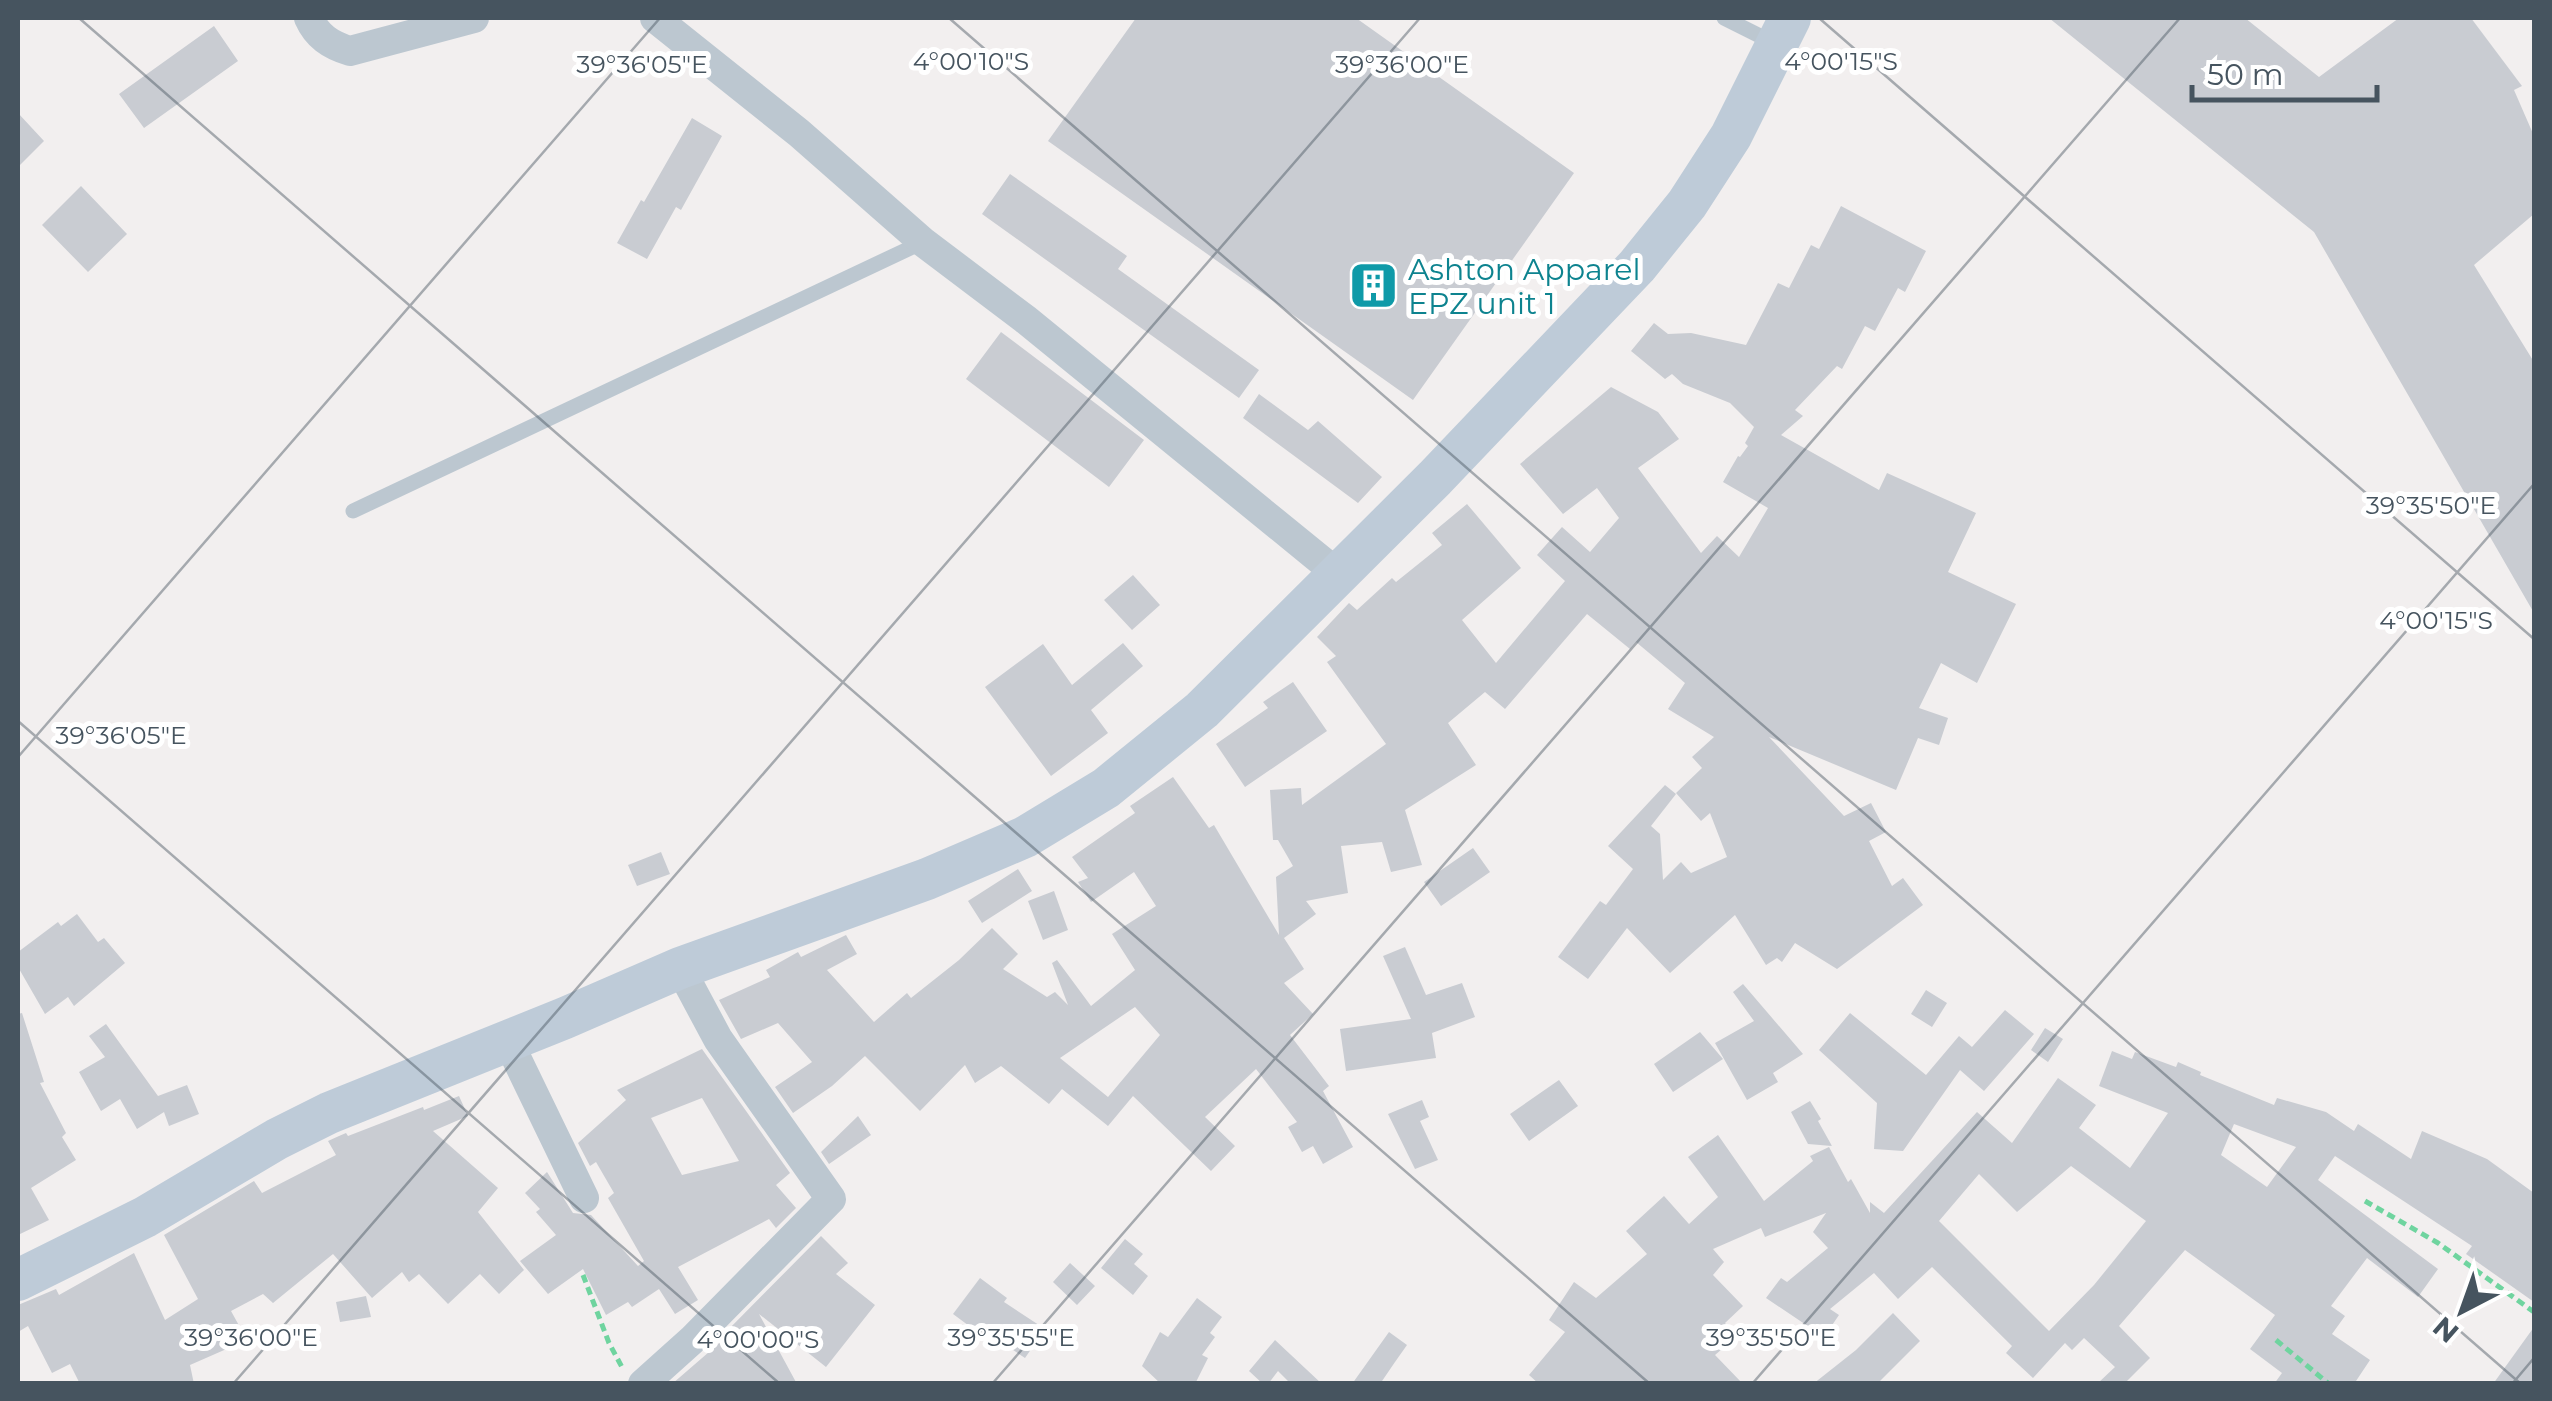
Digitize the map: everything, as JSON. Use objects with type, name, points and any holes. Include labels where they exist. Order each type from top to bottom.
[{"type":"main road","points":[[18,1280],[145,1218],[277,1138],[329,1113],[680,968],[927,880],[1025,838],[1106,788],[1202,710],[1339,575],[1637,266],[1687,204],[1731,136],[1784,31]]},
{"type":"street","points":[[309,18],[315,32],[350,51],[474,18]]},
{"type":"street","points":[[655,18],[799,133],[923,242],[1339,575]]},
{"type":"street","points":[[635,1380],[692,1340],[832,1199],[718,1039],[680,968]]},
{"type":"street","points":[[508,1040],[584,1198]]},
{"type":"lane","points":[[1724,18],[1784,31]]},
{"type":"lane","points":[[353,511],[923,242]]},
{"type":"path","points":[[2365,1200],[2438,1243],[2534,1312]]},
{"type":"path","points":[[583,1275],[609,1343],[635,1380]]},
{"type":"path","points":[[2276,1340],[2329,1384]]},
{"type":"building","name":"Ashton Apparel EPZ unit 1","points":[[1136,18],[1356,18],[1574,173],[1413,400],[1048,141]]},
{"type":"building","points":[[2049,18],[2245,18],[2319,77],[2399,18],[2471,18],[2522,86],[2514,90],[2534,136],[2534,214],[2474,265],[2534,362],[2534,613],[2314,232]]},
{"type":"building","points":[[214,26],[238,61],[144,128],[119,94]]},
{"type":"building","points":[[18,113],[44,141],[18,167]]},
{"type":"building","points":[[692,118],[722,136],[681,210],[676,207],[647,259],[617,243]]},
{"type":"building","points":[[1010,174],[1127,256],[1118,269],[1259,370],[1239,398],[982,214]]},
{"type":"building","points":[[81,186],[127,234],[88,272],[42,225]]},
{"type":"building","points":[[1841,206],[1926,251],[1905,292],[1898,288],[1875,331],[1865,326],[1842,369],[1837,366],[1795,410],[1803,416],[1781,435],[1879,490],[1887,473],[1976,513],[1948,572],[2016,604],[1977,683],[1941,663],[1919,708],[1948,718],[1939,745],[1918,738],[1896,790],[1769,737],[1844,816],[1871,803],[1886,832],[1869,841],[1892,886],[1903,878],[1923,905],[1837,969],[1795,943],[1782,962],[1777,958],[1766,965],[1735,915],[1670,973],[1627,928],[1588,979],[1558,957],[1600,901],[1606,905],[1633,869],[1608,846],[1665,785],[1676,794],[1651,826],[1660,834],[1663,880],[1681,862],[1691,873],[1727,857],[1710,813],[1701,821],[1676,793],[1702,768],[1692,757],[1714,737],[1668,709],[1685,683],[1636,642],[1630,649],[1587,614],[1505,709],[1485,692],[1448,723],[1476,765],[1405,810],[1422,865],[1391,872],[1382,842],[1341,846],[1348,893],[1306,901],[1316,914],[1284,938],[1304,969],[1284,983],[1313,1014],[1290,1035],[1329,1086],[1323,1091],[1353,1147],[1323,1164],[1313,1146],[1302,1152],[1288,1127],[1297,1122],[1256,1069],[1205,1117],[1235,1146],[1211,1171],[1133,1096],[1108,1126],[1062,1089],[1049,1104],[1001,1066],[975,1083],[965,1065],[920,1111],[865,1056],[832,1086],[793,1113],[775,1087],[812,1062],[778,1023],[741,1039],[719,1000],[770,977],[766,970],[798,952],[801,957],[846,935],[857,954],[827,970],[874,1022],[907,993],[911,998],[959,960],[992,928],[1018,954],[1003,969],[1047,997],[1055,992],[1068,1005],[1052,963],[1057,960],[1091,1006],[1135,970],[1112,934],[1156,906],[1134,872],[1091,902],[1078,882],[1088,878],[1072,857],[1135,813],[1130,806],[1173,777],[1209,828],[1214,825],[1279,935],[1276,877],[1293,866],[1278,840],[1273,840],[1270,790],[1301,788],[1302,805],[1386,744],[1327,662],[1336,656],[1317,637],[1349,603],[1357,610],[1392,578],[1396,582],[1442,545],[1432,533],[1467,504],[1521,568],[1462,620],[1496,663],[1565,581],[1537,555],[1562,527],[1590,552],[1619,518],[1597,488],[1563,514],[1520,464],[1611,387],[1658,412],[1679,439],[1638,468],[1701,553],[1717,536],[1739,557],[1768,508],[1723,482],[1748,446],[1745,443],[1754,427],[1730,403],[1683,384],[1672,374],[1665,379],[1631,351],[1654,323],[1668,334],[1691,333],[1746,345],[1778,283],[1789,288],[1811,245],[1819,249]],"holes":[[[1135,1007],[1160,1035],[1108,1097],[1060,1058]]]},
{"type":"building","points":[[1001,332],[1144,440],[1109,487],[966,379]]},
{"type":"building","points":[[1259,394],[1308,430],[1318,421],[1382,477],[1358,503],[1243,418]]},
{"type":"building","points":[[1133,575],[1160,605],[1132,630],[1104,600]]},
{"type":"building","points":[[1123,643],[1143,666],[1091,710],[1108,733],[1051,776],[985,687],[1043,644],[1072,685]]},
{"type":"building","points":[[1293,682],[1327,731],[1245,787],[1216,744],[1268,708],[1263,702]]},
{"type":"building","points":[[1473,848],[1490,872],[1441,906],[1424,882]]},
{"type":"building","points":[[661,852],[670,874],[637,886],[628,865]]},
{"type":"building","points":[[1018,869],[1032,891],[982,923],[968,901]]},
{"type":"building","points":[[1054,891],[1068,930],[1043,940],[1028,901]]},
{"type":"building","points":[[77,914],[98,942],[104,938],[125,963],[74,1006],[68,997],[45,1014],[18,967],[18,952],[58,922],[61,926]]},
{"type":"building","points":[[1405,947],[1426,995],[1462,983],[1475,1017],[1432,1033],[1436,1058],[1346,1071],[1340,1029],[1411,1019],[1383,956]]},
{"type":"building","points":[[1743,984],[1803,1054],[1773,1073],[1778,1082],[1747,1100],[1715,1043],[1754,1021],[1733,992]]},
{"type":"building","points":[[1926,990],[1947,1003],[1932,1027],[1911,1014]]},
{"type":"building","points":[[2005,1010],[2034,1034],[1984,1091],[1960,1070],[1903,1151],[1874,1149],[1877,1103],[1819,1050],[1850,1013],[1926,1075],[1959,1036],[1972,1047]]},
{"type":"building","points":[[22,1013],[44,1082],[40,1083],[76,1160],[31,1188],[49,1220],[18,1235],[18,1014]]},
{"type":"building","points":[[106,1024],[158,1096],[187,1085],[199,1114],[169,1126],[164,1112],[137,1129],[120,1099],[101,1111],[79,1072],[105,1057],[89,1036]]},
{"type":"building","points":[[2045,1028],[2063,1039],[2048,1062],[2031,1050]]},
{"type":"building","points":[[1700,1032],[1723,1059],[1673,1092],[1654,1064]]},
{"type":"building","points":[[702,1049],[790,1173],[776,1185],[796,1208],[776,1228],[769,1219],[678,1267],[698,1300],[675,1314],[659,1289],[632,1307],[628,1302],[606,1315],[583,1269],[548,1294],[520,1261],[556,1235],[525,1193],[547,1172],[573,1213],[591,1215],[638,1266],[644,1261],[608,1198],[614,1193],[596,1162],[590,1166],[578,1143],[626,1100],[617,1090]],"holes":[[[702,1098],[739,1161],[682,1175],[651,1118]]]},
{"type":"building","points":[[2112,1051],[2132,1059],[2135,1052],[2176,1067],[2178,1062],[2274,1105],[2277,1098],[2326,1112],[2354,1131],[2358,1124],[2411,1159],[2422,1131],[2487,1159],[2534,1193],[2534,1302],[2466,1254],[2472,1246],[2335,1156],[2318,1180],[2438,1269],[2418,1297],[2367,1258],[2331,1306],[2345,1316],[2332,1334],[2370,1360],[2354,1384],[2274,1384],[2282,1373],[2250,1349],[2275,1315],[2185,1250],[2119,1326],[2150,1358],[2124,1384],[2097,1384],[2115,1367],[2084,1338],[2072,1350],[2065,1343],[2033,1378],[2006,1353],[2012,1346],[1932,1267],[1898,1299],[1874,1273],[1830,1309],[1839,1315],[1824,1337],[1766,1298],[1781,1278],[1787,1282],[1828,1248],[1813,1232],[1826,1213],[1765,1237],[1761,1228],[1713,1249],[1724,1262],[1713,1275],[1743,1306],[1725,1323],[1736,1337],[1715,1355],[1743,1384],[1539,1384],[1529,1375],[1565,1332],[1549,1320],[1574,1282],[1596,1298],[1647,1254],[1626,1231],[1664,1196],[1689,1224],[1718,1197],[1688,1157],[1718,1135],[1764,1201],[1813,1161],[1810,1156],[1829,1147],[1870,1213],[1870,1202],[1884,1213],[1977,1112],[2012,1143],[2058,1078],[2096,1105],[2079,1128],[2130,1168],[2168,1113],[2099,1086]],"holes":[[[2234,1124],[2296,1147],[2267,1187],[2221,1155]],[[2071,1166],[2146,1221],[2094,1285],[2049,1331],[1939,1221],[1979,1174],[2017,1212]]]},
{"type":"building","points":[[1559,1080],[1578,1106],[1529,1141],[1510,1114]]},
{"type":"building","points":[[459,1096],[468,1116],[433,1131],[498,1188],[478,1212],[524,1270],[499,1294],[480,1274],[448,1304],[419,1274],[409,1282],[402,1272],[372,1298],[333,1254],[273,1303],[263,1294],[231,1311],[247,1340],[190,1365],[194,1384],[80,1384],[70,1364],[52,1373],[28,1326],[18,1332],[18,1305],[56,1289],[59,1295],[134,1253],[165,1320],[198,1299],[164,1235],[254,1181],[262,1193],[336,1155],[328,1141]]},
{"type":"building","points":[[1422,1100],[1429,1117],[1420,1121],[1438,1160],[1415,1169],[1388,1114]]},
{"type":"building","points":[[1810,1101],[1832,1146],[1808,1144],[1791,1112]]},
{"type":"building","points":[[858,1116],[871,1135],[829,1164],[821,1152]]},
{"type":"building","points":[[821,1236],[848,1263],[836,1274],[875,1305],[826,1367],[759,1314],[797,1384],[672,1384],[724,1339],[722,1336]]},
{"type":"building","points":[[1125,1239],[1143,1254],[1134,1264],[1148,1276],[1133,1295],[1101,1268]]},
{"type":"building","points":[[1070,1263],[1095,1286],[1077,1305],[1053,1282]]},
{"type":"building","points":[[980,1278],[1007,1298],[1004,1302],[1045,1329],[1025,1358],[953,1314]]},
{"type":"building","points":[[366,1296],[371,1317],[340,1322],[336,1302]]},
{"type":"building","points":[[1197,1298],[1222,1317],[1210,1333],[1215,1337],[1202,1355],[1208,1358],[1195,1384],[1161,1384],[1142,1366],[1160,1332],[1168,1337]]},
{"type":"building","points":[[1893,1313],[1920,1341],[1877,1384],[1813,1384],[1856,1350]]},
{"type":"building","points":[[2534,1327],[2534,1384],[2493,1384]]},
{"type":"building","points":[[1389,1332],[1407,1345],[1380,1384],[1352,1384]]},
{"type":"building","points":[[1275,1340],[1322,1384],[1291,1384],[1278,1371],[1268,1384],[1263,1384],[1249,1371]]},
{"type":"place","name":"Ashton Apparel EPZ unit 1","points":[[1373,286]]}]
